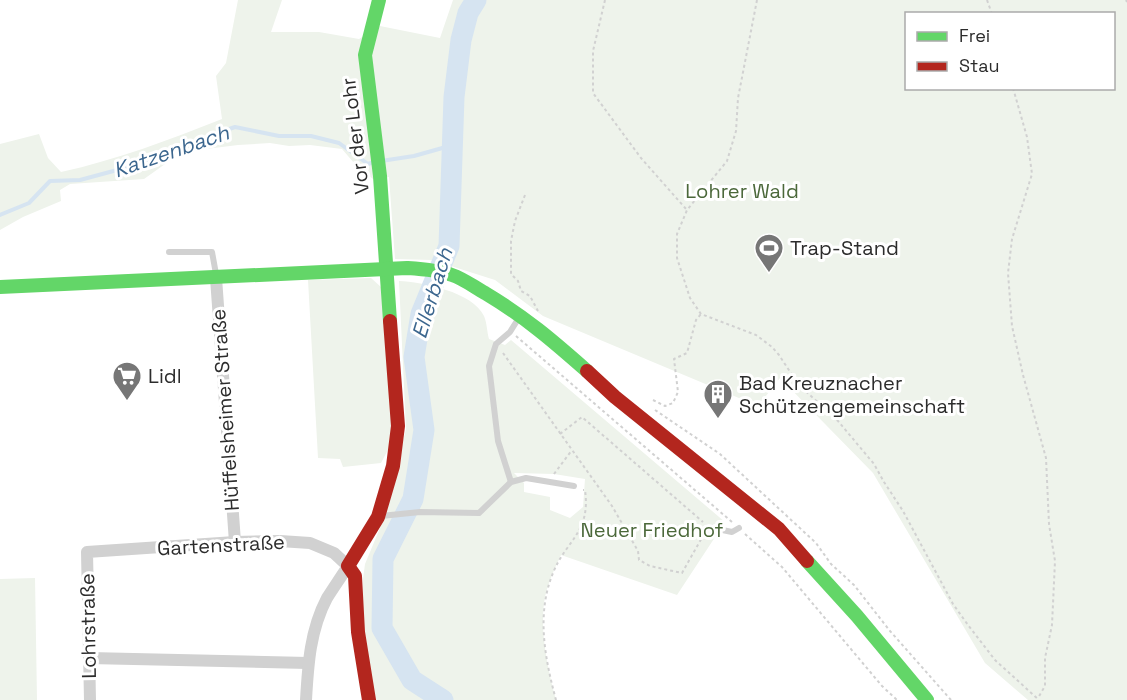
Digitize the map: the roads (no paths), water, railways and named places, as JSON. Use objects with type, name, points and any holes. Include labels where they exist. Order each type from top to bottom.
[{"type":"main road","name":"Vor der Lohr","points":[[348,566],[378,516],[393,466],[398,426],[380,176],[365,55],[378,0]]},
{"type":"main road","points":[[0,287],[387,268],[424,269],[452,275],[480,289],[543,332],[615,398],[779,529],[857,616],[927,700]]},
{"type":"main road","points":[[348,566],[355,576],[358,632],[369,700]]},
{"type":"street","name":"Hüffelsheimer Straße","points":[[216,278],[235,542]]},
{"type":"street","name":"Gartenstraße","points":[[87,552],[280,541],[310,543],[334,552],[348,566]]},
{"type":"street","name":"Lohrstraße","points":[[87,552],[90,700]]},
{"type":"street","points":[[306,700],[308,663],[314,631],[327,599],[348,566]]},
{"type":"street","points":[[89,658],[308,663]]},
{"type":"lane","points":[[169,252],[212,252],[216,278]]},
{"type":"lane","points":[[511,482],[498,441],[489,366],[496,344],[510,332],[521,315]]},
{"type":"lane","points":[[378,516],[420,512],[479,513],[511,482],[526,478],[574,486]]},
{"type":"lane","points":[[708,527],[732,532],[739,528]]},
{"type":"waterway","name":"Ellerbach","points":[[443,700],[412,680],[382,628],[383,559],[413,499],[424,430],[414,357],[421,314],[449,246],[454,97],[461,40],[468,13],[476,0]]},
{"type":"waterway","name":"Katzenbach","points":[[0,215],[29,203],[50,181],[80,180],[158,159],[235,127],[279,136],[311,136],[339,143],[368,164],[374,162]]},
{"type":"waterway","name":"Katzenbach","points":[[381,161],[414,156],[453,145]]},
{"type":"place","name":"Trap-Stand","points":[[769,274]]},
{"type":"place","name":"Lidl","points":[[127,402]]},
{"type":"place","name":"Bad Kreuznacher Schützengemeinschaft","points":[[718,420]]},
{"type":"park label","name":"Lohrer Wald","points":[[742,191]]},
{"type":"park label","name":"Neuer Friedhof","points":[[652,530]]}]
